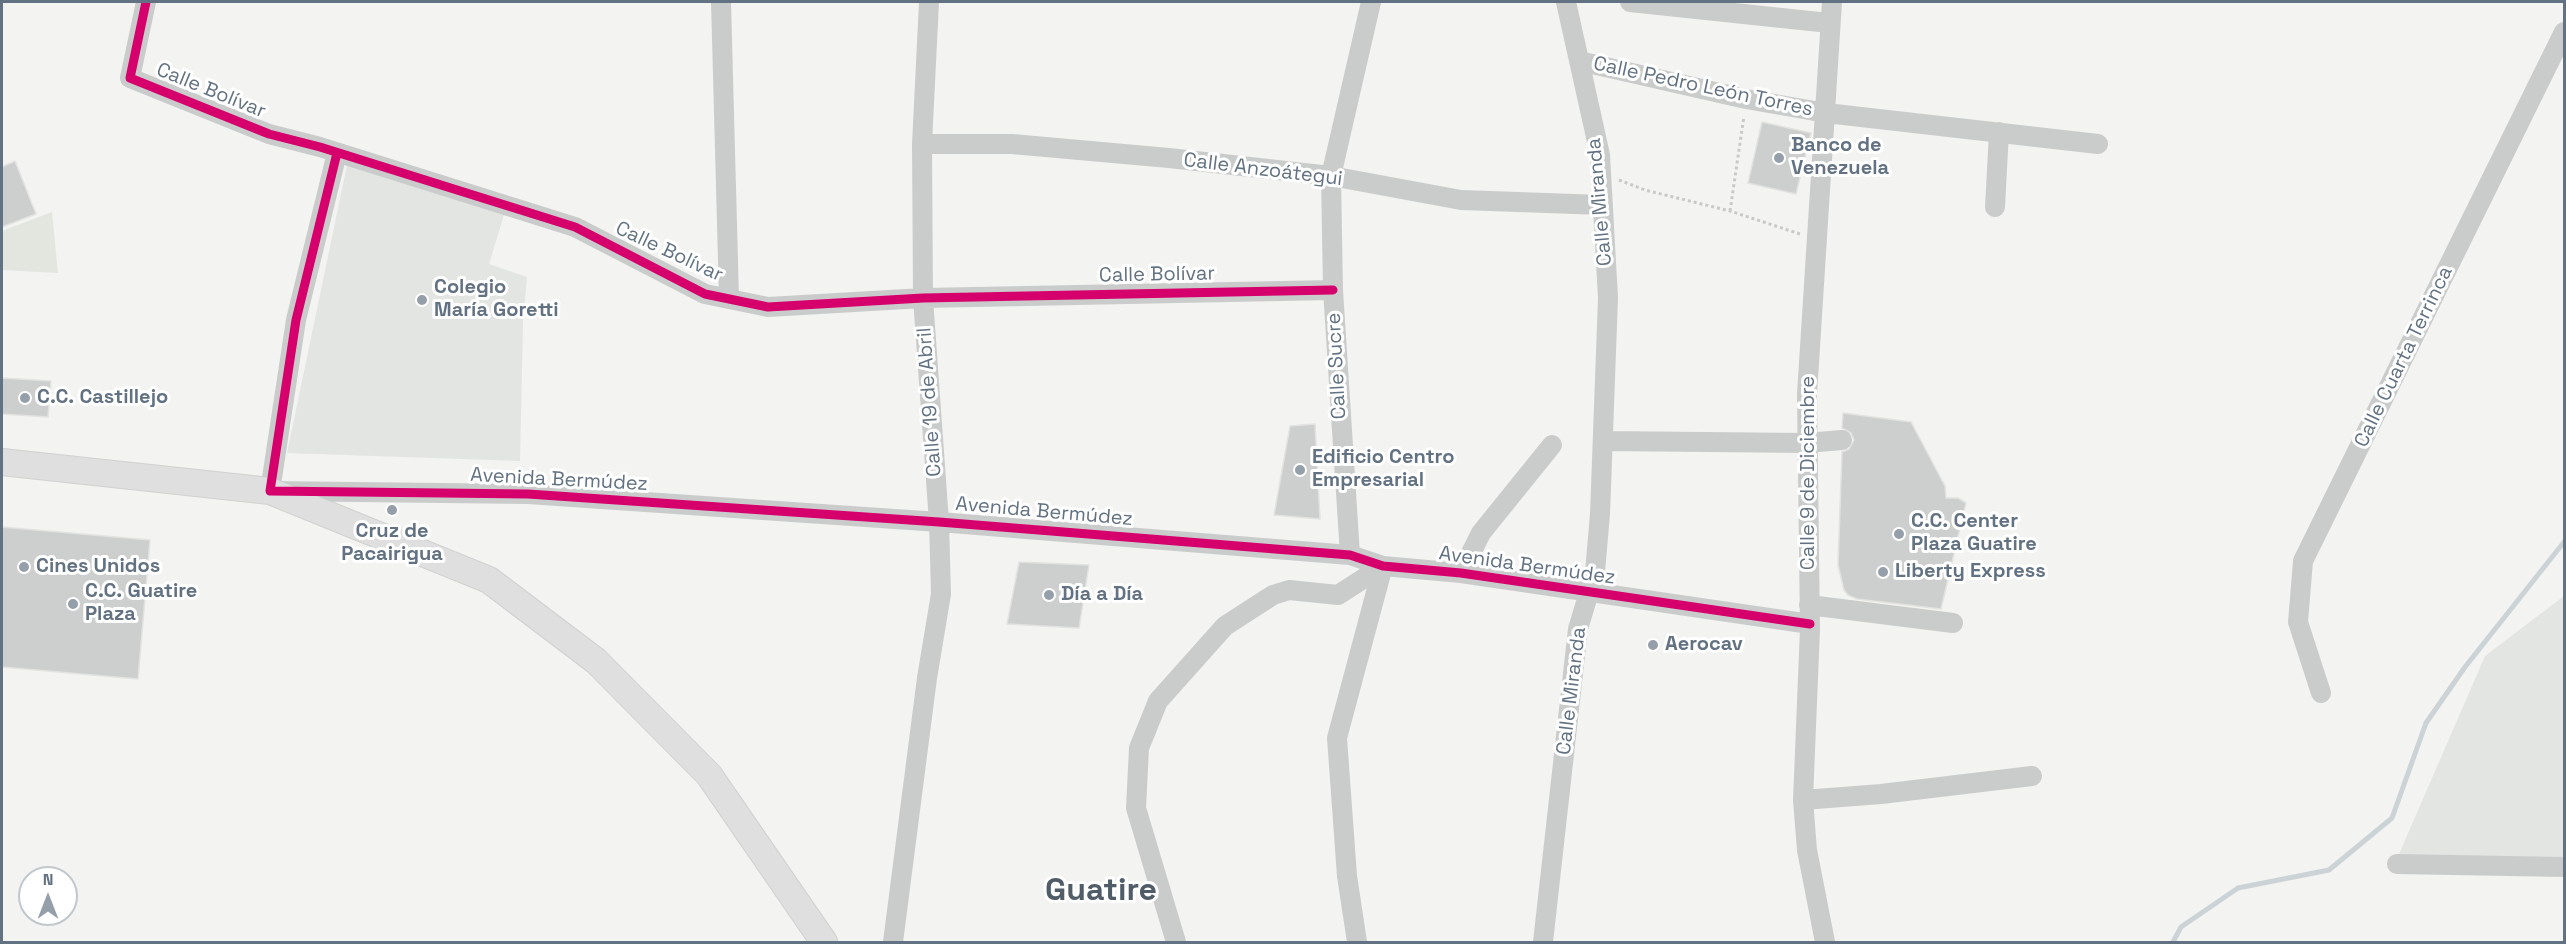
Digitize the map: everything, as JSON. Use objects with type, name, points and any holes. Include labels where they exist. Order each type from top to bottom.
[{"type":"main road","points":[[2,462],[270,491],[489,580],[596,661],[708,775],[824,942]]},
{"type":"street","name":"Calle Bolívar","points":[[146,2],[130,78],[269,134],[328,150],[575,227],[705,294],[768,307],[923,298],[1333,290]]},
{"type":"street","points":[[721,2],[729,298]]},
{"type":"street","name":"Calle 19 de Abril","points":[[893,942],[927,678],[941,594],[939,522],[923,298],[922,144],[929,2]]},
{"type":"street","name":"Calle Sucre","points":[[1350,555],[1333,290],[1331,176],[1371,2]]},
{"type":"street","name":"Calle Miranda","points":[[1543,942],[1578,629],[1595,572],[1608,298],[1600,155],[1566,2]]},
{"type":"street","points":[[1630,2],[1829,23]]},
{"type":"street","name":"Calle 9 de Diciembre","points":[[1825,942],[1807,850],[1803,800],[1809,615],[1807,394],[1832,2]]},
{"type":"street","name":"Calle Cuarta Terrinca","points":[[2321,693],[2298,622],[2303,561],[2565,32]]},
{"type":"street","name":"Calle Pedro León Torres","points":[[1579,61],[1746,99],[1826,113],[2098,144]]},
{"type":"street","points":[[1995,207],[1999,132]]},
{"type":"street","name":"Calle Anzoátegui","points":[[922,144],[1012,144],[1331,176],[1461,200],[1603,205]]},
{"type":"street","points":[[270,491],[297,320],[328,150]]},
{"type":"street","points":[[1603,441],[1807,443],[1842,440]]},
{"type":"street","points":[[1461,573],[1481,533],[1552,445]]},
{"type":"street","name":"Avenida Bermúdez","points":[[270,491],[528,494],[939,522],[1350,555],[1383,566],[1461,573],[1589,594],[1809,615],[1953,623]]},
{"type":"street","points":[[1176,942],[1136,808],[1140,748],[1158,701],[1225,626],[1273,595],[1289,590],[1338,595],[1383,566]]},
{"type":"street","points":[[1357,942],[1347,876],[1337,738],[1383,566]]},
{"type":"street","points":[[1803,800],[1881,794],[2032,776]]},
{"type":"street","points":[[2397,864],[2565,867]]},
{"type":"path","points":[[1730,212],[1746,99]]},
{"type":"path","points":[[1601,173],[1645,190],[1730,212],[1818,240]]},
{"type":"shaded area","name":"Colegio María Goretti","points":[[347,165],[504,215],[489,264],[527,277],[523,322],[520,461],[287,453]]},
{"type":"shaded area","points":[[52,212],[58,273],[2,270],[2,231]]},
{"type":"shaded area","points":[[2564,596],[2564,863],[2396,861],[2485,656]]},
{"type":"building","name":"Banco de Venezuela","points":[[1762,122],[1811,133],[1796,194],[1748,183]]},
{"type":"building","points":[[15,161],[36,214],[2,227],[2,167]]},
{"type":"building","name":"C.C. Castillejo","points":[[2,378],[51,381],[48,417],[2,414]]},
{"type":"building","name":"C.C. Center Plaza Guatire","points":[[1843,413],[1911,422],[1945,486],[1946,498],[1958,498],[1966,503],[1941,609],[1857,599],[1848,595],[1844,590],[1838,565],[1842,452],[1849,449],[1854,440],[1851,433],[1842,428]]},
{"type":"building","name":"Edificio Centro Empresarial","points":[[1315,424],[1320,519],[1274,515],[1290,426]]},
{"type":"building","name":"C.C. Guatire Plaza","points":[[2,527],[150,540],[138,679],[2,667]]},
{"type":"building","name":"Día a Día","points":[[1019,562],[1089,565],[1079,628],[1007,624]]},
{"type":"waterway","points":[[2173,942],[2181,927],[2238,888],[2329,870],[2392,818],[2426,723],[2465,667],[2564,542]]},
{"type":"cycle path","points":[[146,2],[130,78],[269,134],[320,147],[575,227],[705,294],[768,307],[923,298],[1333,290]]},
{"type":"cycle path","points":[[337,153],[296,320],[270,491],[528,494],[939,522],[1350,555],[1383,566],[1461,573],[1810,624]]},
{"type":"place","name":"Banco de Venezuela","points":[[1779,158]]},
{"type":"place","name":"Colegio María Goretti","points":[[422,300]]},
{"type":"place","name":"C.C. Castillejo","points":[[25,398]]},
{"type":"place","name":"Edificio Centro Empresarial","points":[[1300,470]]},
{"type":"place","name":"Cruz de Pacairigua","points":[[392,510]]},
{"type":"place","name":"C.C. Center Plaza Guatire","points":[[1899,534]]},
{"type":"place","name":"Cines Unidos","points":[[24,567]]},
{"type":"place","name":"Liberty Express","points":[[1883,572]]},
{"type":"place","name":"Día a Día","points":[[1049,595]]},
{"type":"place","name":"C.C. Guatire Plaza","points":[[73,604]]},
{"type":"place","name":"Aerocav","points":[[1653,645]]},
{"type":"district","name":"Guatire","points":[[1101,891]]}]
